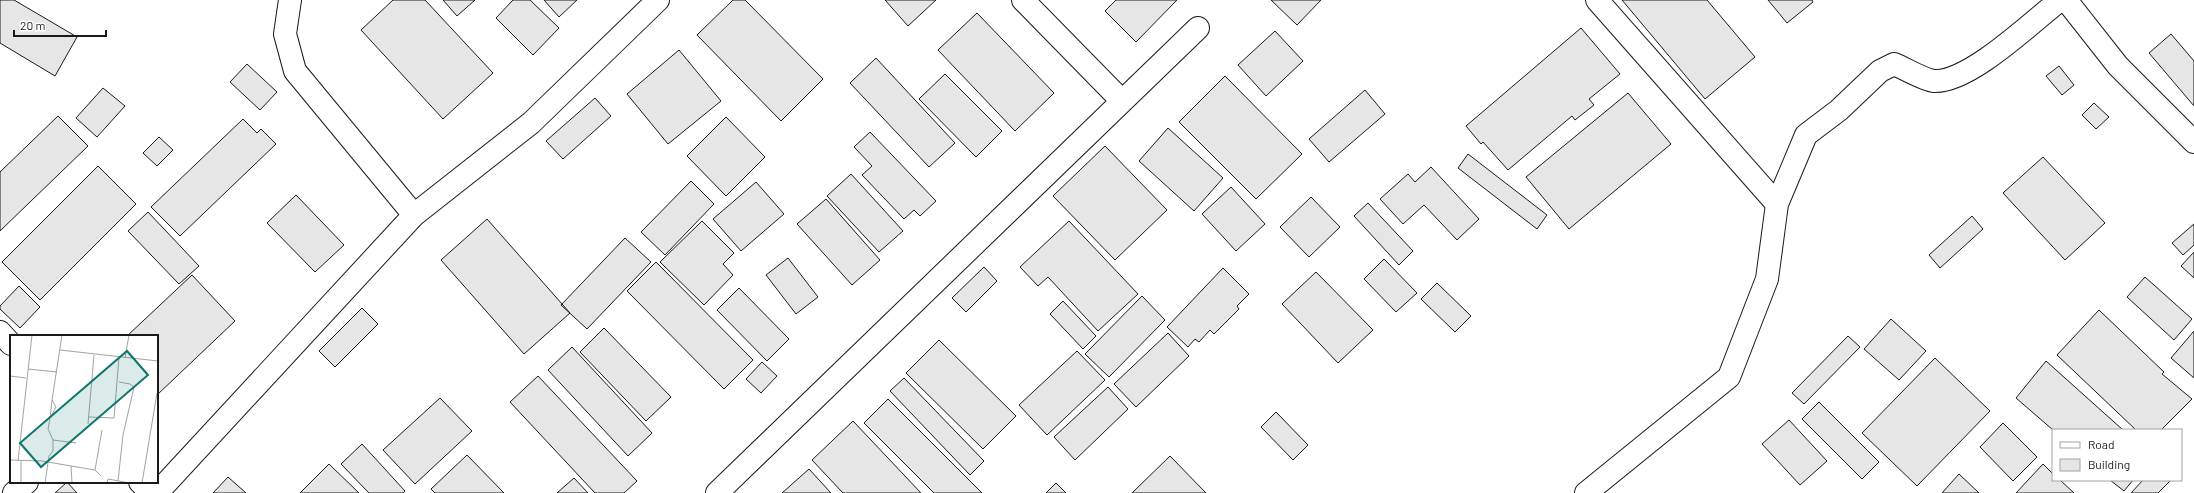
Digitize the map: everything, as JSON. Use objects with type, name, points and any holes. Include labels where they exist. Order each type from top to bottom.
[{"type":"street","points":[[290,0],[285,34],[295,71],[414,215]]},
{"type":"street","points":[[157,493],[414,215],[531,123],[658,0]]},
{"type":"street","points":[[1023,0],[1122,101]]},
{"type":"street","points":[[1597,0],[1777,204]]},
{"type":"street","points":[[1588,493],[1729,377],[1767,279],[1777,204],[1806,135],[1839,110],[1880,71],[1894,64],[1933,81],[1954,77],[1990,57],[2060,0]]},
{"type":"street","points":[[2066,0],[2118,66],[2194,142]]},
{"type":"street","points":[[717,493],[1198,28]]},
{"type":"street","points":[[0,332],[10,343]]},
{"type":"street","points":[[14,493],[27,483]]},
{"type":"street","points":[[141,483],[150,493]]},
{"type":"building","points":[[0,0],[14,0],[77,37],[55,76],[0,43]]},
{"type":"building","points":[[393,0],[425,0],[493,73],[443,119],[361,30]]},
{"type":"building","points":[[443,0],[475,0],[457,16]]},
{"type":"building","points":[[513,0],[530,0],[559,28],[533,55],[496,18]]},
{"type":"building","points":[[544,0],[577,0],[559,17]]},
{"type":"building","points":[[733,0],[745,0],[823,79],[781,121],[697,35]]},
{"type":"building","points":[[885,0],[936,0],[908,26]]},
{"type":"building","points":[[1116,0],[1177,0],[1136,42],[1105,11]]},
{"type":"building","points":[[1271,0],[1321,0],[1297,25]]},
{"type":"building","points":[[1622,0],[1707,0],[1755,57],[1705,99]]},
{"type":"building","points":[[1768,0],[1812,0],[1813,2],[1787,23]]},
{"type":"building","points":[[977,13],[1054,93],[1015,131],[938,50]]},
{"type":"building","points":[[1581,28],[1620,74],[1589,99],[1594,105],[1575,120],[1572,116],[1508,170],[1483,142],[1481,144],[1466,126]]},
{"type":"building","points":[[1275,31],[1303,61],[1266,96],[1238,65]]},
{"type":"building","points":[[2171,34],[2194,61],[2194,106],[2149,53]]},
{"type":"building","points":[[679,50],[721,101],[668,144],[627,94]]},
{"type":"building","points":[[876,58],[955,143],[929,167],[850,83]]},
{"type":"building","points":[[247,64],[277,92],[260,110],[230,82]]},
{"type":"building","points":[[2059,66],[2074,85],[2062,95],[2046,76]]},
{"type":"building","points":[[945,74],[1002,131],[976,157],[919,99]]},
{"type":"building","points":[[1225,76],[1302,154],[1256,199],[1179,122]]},
{"type":"building","points":[[103,88],[125,106],[97,137],[76,118]]},
{"type":"building","points":[[1365,90],[1385,114],[1329,162],[1309,139]]},
{"type":"building","points":[[1628,93],[1671,144],[1569,229],[1526,177]]},
{"type":"building","points":[[595,98],[611,116],[563,159],[546,141]]},
{"type":"building","points":[[2094,103],[2109,117],[2096,129],[2082,115]]},
{"type":"building","points":[[58,116],[88,146],[0,231],[0,172]]},
{"type":"building","points":[[726,117],[765,157],[726,196],[687,156]]},
{"type":"building","points":[[243,119],[257,133],[261,129],[276,144],[180,236],[151,207]]},
{"type":"building","points":[[1168,128],[1223,178],[1194,211],[1139,161]]},
{"type":"building","points":[[870,132],[936,201],[920,216],[914,210],[904,219],[862,175],[872,166],[854,147]]},
{"type":"building","points":[[159,137],[173,150],[157,166],[143,153]]},
{"type":"building","points":[[1105,146],[1167,210],[1115,260],[1053,196]]},
{"type":"building","points":[[1468,154],[1547,215],[1537,229],[1458,168]]},
{"type":"building","points":[[2043,157],[2105,223],[2065,260],[2003,193]]},
{"type":"building","points":[[98,166],[136,204],[40,300],[2,262]]},
{"type":"building","points":[[1431,167],[1479,219],[1457,240],[1424,205],[1403,224],[1380,199],[1408,174],[1415,182]]},
{"type":"building","points":[[851,174],[903,231],[879,252],[827,196]]},
{"type":"building","points":[[691,181],[714,204],[665,255],[641,232]]},
{"type":"building","points":[[756,182],[784,214],[741,251],[713,219]]},
{"type":"building","points":[[1231,187],[1265,224],[1236,251],[1202,214]]},
{"type":"building","points":[[296,195],[344,245],[315,272],[267,223]]},
{"type":"building","points":[[1311,197],[1340,227],[1309,257],[1280,227]]},
{"type":"building","points":[[826,199],[880,260],[852,285],[797,224]]},
{"type":"building","points":[[1368,203],[1413,251],[1399,265],[1354,216]]},
{"type":"building","points":[[148,212],[199,266],[179,284],[128,231]]},
{"type":"building","points":[[1972,216],[1983,229],[1940,268],[1929,255]]},
{"type":"building","points":[[487,219],[570,313],[524,354],[441,260]]},
{"type":"building","points":[[702,221],[734,253],[723,264],[733,275],[704,305],[660,262]]},
{"type":"building","points":[[1069,221],[1138,294],[1098,331],[1048,277],[1038,286],[1020,267]]},
{"type":"building","points":[[2194,224],[2194,245],[2183,255],[2172,243]]},
{"type":"building","points":[[625,238],[651,262],[587,329],[561,305]]},
{"type":"building","points":[[2194,252],[2194,278],[2181,266]]},
{"type":"building","points":[[788,258],[818,297],[796,314],[766,275]]},
{"type":"building","points":[[1384,259],[1417,293],[1396,312],[1364,279]]},
{"type":"building","points":[[656,262],[753,360],[724,389],[627,291]]},
{"type":"building","points":[[984,267],[997,281],[966,312],[952,298]]},
{"type":"building","points":[[1223,268],[1249,294],[1237,306],[1239,309],[1214,334],[1210,330],[1199,342],[1195,339],[1188,347],[1167,327]]},
{"type":"building","points":[[1316,272],[1373,330],[1338,363],[1282,304]]},
{"type":"building","points":[[192,275],[235,321],[158,394],[158,335],[128,335]]},
{"type":"building","points":[[2145,277],[2192,319],[2174,340],[2127,297]]},
{"type":"building","points":[[1437,283],[1471,316],[1455,332],[1421,299]]},
{"type":"building","points":[[19,286],[40,307],[20,328],[0,309],[0,306]]},
{"type":"building","points":[[739,288],[789,339],[767,361],[717,310]]},
{"type":"building","points":[[1142,296],[1165,320],[1109,377],[1085,354]]},
{"type":"building","points":[[1063,301],[1096,336],[1083,349],[1050,314]]},
{"type":"building","points":[[362,308],[378,324],[335,367],[319,351]]},
{"type":"building","points":[[2099,310],[2164,372],[2162,374],[2192,399],[2162,429],[2135,429],[2057,355]]},
{"type":"building","points":[[1891,319],[1926,351],[1899,380],[1864,349]]},
{"type":"building","points":[[604,328],[671,397],[646,421],[580,352]]},
{"type":"building","points":[[2194,331],[2194,378],[2171,358]]},
{"type":"building","points":[[1168,333],[1189,356],[1136,407],[1114,384]]},
{"type":"building","points":[[1848,336],[1860,347],[1804,404],[1792,393]]},
{"type":"building","points":[[939,340],[1016,416],[983,449],[906,373]]},
{"type":"building","points":[[572,347],[652,433],[628,456],[548,370]]},
{"type":"building","points":[[1077,351],[1105,380],[1047,435],[1019,405]]},
{"type":"building","points":[[1935,358],[1990,411],[1917,486],[1862,433]]},
{"type":"building","points":[[2046,361],[2122,429],[2052,429],[2016,398]]},
{"type":"building","points":[[762,362],[777,376],[761,393],[746,379]]},
{"type":"building","points":[[538,376],[637,481],[624,493],[595,493],[510,402]]},
{"type":"building","points":[[904,378],[984,461],[970,475],[890,391]]},
{"type":"building","points":[[1108,387],[1128,409],[1075,460],[1054,437]]},
{"type":"building","points":[[440,398],[472,431],[415,484],[383,450]]},
{"type":"building","points":[[888,399],[982,493],[934,493],[864,423]]},
{"type":"building","points":[[1819,402],[1879,462],[1862,479],[1802,419]]},
{"type":"building","points":[[1276,412],[1308,445],[1293,460],[1261,427]]},
{"type":"building","points":[[1789,420],[1827,461],[1800,485],[1762,444]]},
{"type":"building","points":[[853,421],[921,493],[843,493],[812,460]]},
{"type":"building","points":[[2003,423],[2037,457],[2013,481],[1980,447]]},
{"type":"building","points":[[362,444],[405,491],[403,493],[369,493],[341,464]]},
{"type":"building","points":[[467,455],[504,493],[435,493],[431,489]]},
{"type":"building","points":[[1170,456],[1206,493],[1132,493]]},
{"type":"building","points":[[329,464],[359,493],[300,493]]},
{"type":"building","points":[[2043,464],[2052,473],[2052,481],[2061,481],[2074,493],[2016,493]]},
{"type":"building","points":[[809,469],[831,493],[782,493]]},
{"type":"building","points":[[1959,474],[1979,493],[1942,493]]},
{"type":"building","points":[[228,477],[246,493],[213,493]]},
{"type":"building","points":[[574,478],[588,493],[557,493]]},
{"type":"building","points":[[2111,481],[2132,481],[2124,491]]},
{"type":"building","points":[[2142,481],[2170,481],[2158,493],[2131,493]]},
{"type":"building","points":[[66,483],[68,483],[77,493],[55,493]]},
{"type":"building","points":[[1056,483],[1066,493],[1046,493]]}]
